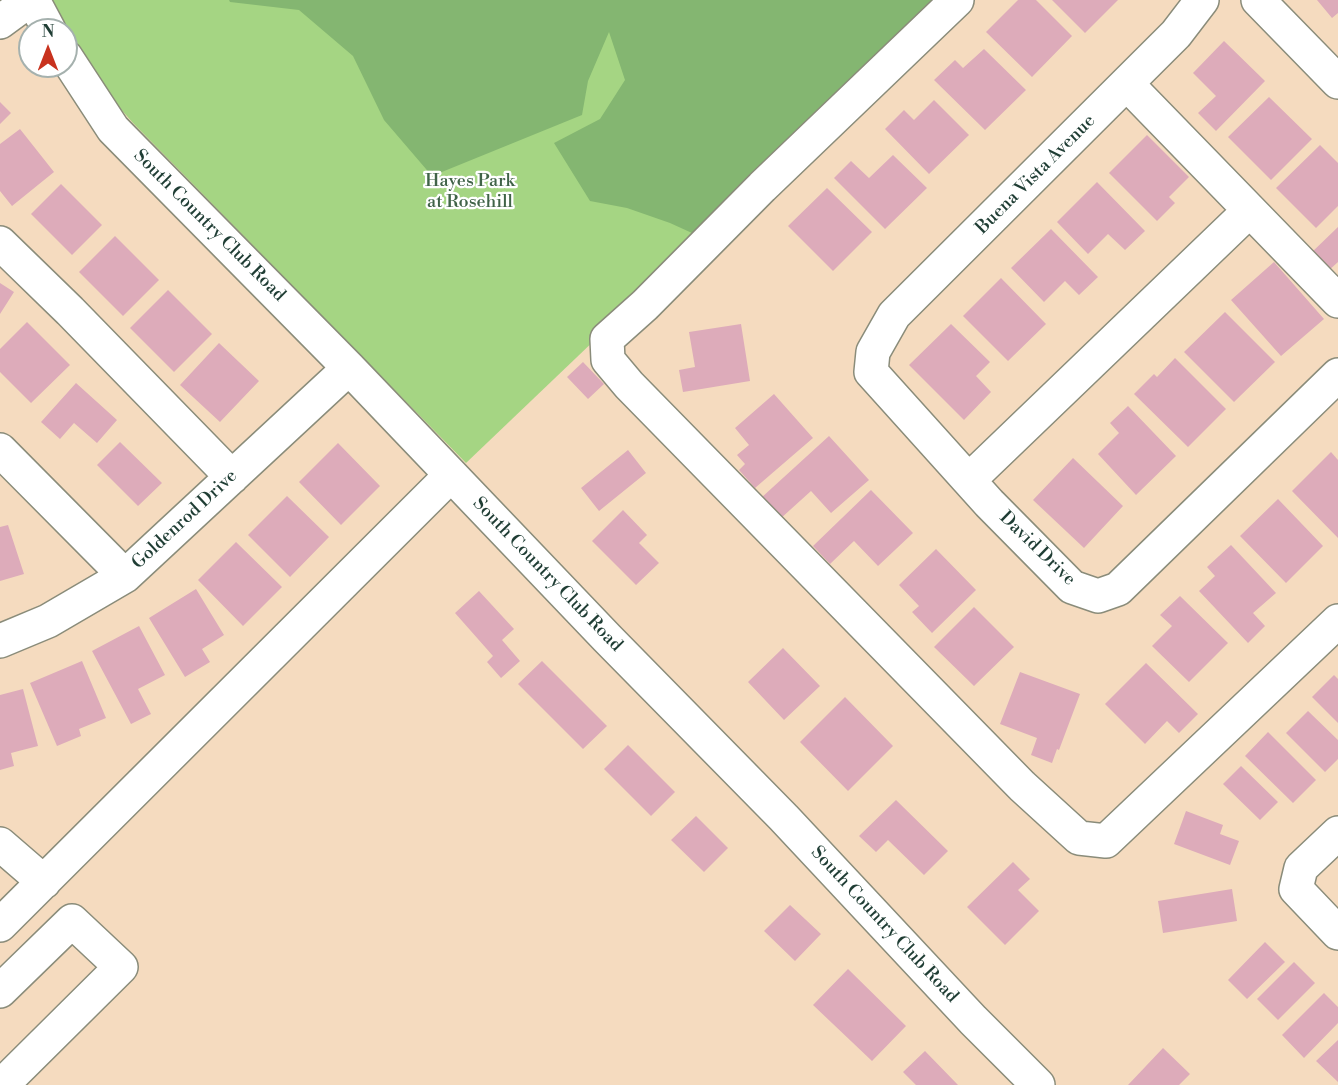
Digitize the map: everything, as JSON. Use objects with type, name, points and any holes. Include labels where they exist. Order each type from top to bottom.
[{"type":"street","points":[[0,22],[31,0],[42,18]]},
{"type":"street","points":[[957,0],[762,187],[645,305],[607,339],[608,360],[629,385],[1022,786],[1078,838],[1106,841],[1338,621]]},
{"type":"street","name":"Buena Vista Avenue","points":[[873,352],[894,315],[1176,34],[1202,0]]},
{"type":"street","points":[[1258,0],[1336,75]]},
{"type":"street","name":"South Country Club Road","points":[[78,75],[113,129],[349,368],[607,638],[784,818],[973,1020],[1038,1085]]},
{"type":"street","points":[[1127,84],[1338,301]]},
{"type":"street","points":[[969,480],[1249,211]]},
{"type":"street","points":[[0,243],[70,311],[232,477]]},
{"type":"street","name":"David Drive","points":[[873,352],[871,372],[969,480],[1072,586],[1098,596],[1118,589],[1338,375]]},
{"type":"street","name":"Goldenrod Drive","points":[[0,641],[48,621],[125,576],[349,368]]},
{"type":"street","points":[[5,461],[125,576]]},
{"type":"street","points":[[0,925],[451,476]]},
{"type":"street","points":[[1338,833],[1301,868],[1296,889],[1338,933]]},
{"type":"street","points":[[0,844],[44,882]]},
{"type":"street","points":[[0,991],[72,921],[121,968],[2,1085]]},
{"type":"green space","name":"Hayes Park at Rosehill","points":[[51,0],[951,0],[466,463],[133,123],[104,90],[78,51],[78,18],[61,18]]},
{"type":"green space","points":[[229,0],[951,0],[703,238],[670,223],[627,208],[590,201],[554,143],[600,119],[625,80],[609,32],[588,81],[582,115],[432,176],[384,120],[353,56],[299,10],[230,2]]},
{"type":"building","points":[[1018,0],[1036,0],[1072,36],[1032,77],[986,32]]},
{"type":"building","points":[[1052,0],[1118,0],[1085,33]]},
{"type":"building","points":[[1317,0],[1338,0],[1338,13],[1332,18]]},
{"type":"building","points":[[1224,41],[1265,81],[1216,131],[1198,113],[1216,96],[1193,73]]},
{"type":"building","points":[[984,49],[1026,90],[985,130],[934,80],[955,60],[963,68]]},
{"type":"building","points":[[1269,97],[1312,139],[1271,180],[1228,137]]},
{"type":"building","points":[[934,100],[969,135],[929,174],[885,129],[904,110],[914,120]]},
{"type":"building","points":[[0,102],[11,113],[0,124]]},
{"type":"building","points":[[20,129],[54,172],[12,206],[0,191],[0,144]]},
{"type":"building","points":[[1147,135],[1189,177],[1169,197],[1175,203],[1157,221],[1109,173]]},
{"type":"building","points":[[1320,145],[1338,163],[1338,206],[1316,228],[1276,188]]},
{"type":"building","points":[[893,155],[927,188],[885,229],[834,178],[851,161],[869,178]]},
{"type":"building","points":[[1097,182],[1145,231],[1125,250],[1108,234],[1088,254],[1057,222]]},
{"type":"building","points":[[61,184],[102,225],[72,255],[31,214]]},
{"type":"building","points":[[827,188],[872,232],[833,271],[788,226]]},
{"type":"building","points":[[1338,227],[1338,262],[1327,272],[1310,254]]},
{"type":"building","points":[[1051,229],[1098,277],[1079,295],[1065,281],[1044,302],[1011,268]]},
{"type":"building","points":[[115,236],[159,280],[123,316],[79,272]]},
{"type":"building","points":[[1274,262],[1324,319],[1281,356],[1231,300]]},
{"type":"building","points":[[1001,278],[1046,324],[1008,361],[963,316]]},
{"type":"building","points":[[0,283],[14,292],[0,314]]},
{"type":"building","points":[[168,290],[212,334],[174,372],[130,328]]},
{"type":"building","points":[[1225,312],[1275,362],[1234,402],[1184,352]]},
{"type":"building","points":[[27,322],[70,365],[31,403],[0,372],[0,349]]},
{"type":"building","points":[[741,324],[750,381],[683,392],[679,370],[695,367],[689,332]]},
{"type":"building","points":[[951,324],[990,362],[976,376],[991,392],[964,420],[909,365]]},
{"type":"building","points":[[219,343],[259,381],[220,422],[180,385]]},
{"type":"building","points":[[1175,358],[1226,409],[1188,447],[1134,394],[1154,374],[1157,377]]},
{"type":"building","points":[[583,362],[604,384],[588,399],[567,377]]},
{"type":"building","points":[[76,383],[117,420],[97,443],[74,423],[60,439],[41,422]]},
{"type":"building","points":[[774,394],[813,438],[755,488],[739,470],[745,464],[737,455],[749,445],[735,428]]},
{"type":"building","points":[[1128,406],[1176,456],[1136,495],[1098,454],[1119,433],[1110,423]]},
{"type":"building","points":[[829,436],[869,480],[831,513],[811,491],[780,519],[761,498]]},
{"type":"building","points":[[120,442],[162,483],[138,506],[97,465]]},
{"type":"building","points":[[338,443],[380,486],[341,525],[299,482]]},
{"type":"building","points":[[628,450],[646,473],[599,511],[581,488]]},
{"type":"building","points":[[1331,452],[1338,460],[1338,538],[1292,491]]},
{"type":"building","points":[[1073,458],[1123,506],[1084,548],[1033,500]]},
{"type":"building","points":[[871,490],[913,533],[878,566],[854,541],[830,564],[813,546]]},
{"type":"building","points":[[287,496],[329,537],[290,577],[248,535]]},
{"type":"building","points":[[1278,499],[1323,546],[1286,583],[1240,536]]},
{"type":"building","points":[[623,510],[647,535],[639,543],[659,563],[636,585],[592,541]]},
{"type":"building","points":[[8,525],[24,574],[0,581],[0,527]]},
{"type":"building","points":[[236,542],[282,587],[243,626],[198,580]]},
{"type":"building","points":[[1231,545],[1276,593],[1253,613],[1265,626],[1248,643],[1199,591],[1215,576],[1207,567]]},
{"type":"building","points":[[936,549],[976,590],[932,633],[912,612],[919,606],[899,585]]},
{"type":"building","points":[[196,589],[224,635],[202,649],[210,662],[185,677],[149,618]]},
{"type":"building","points":[[479,591],[514,629],[502,640],[520,661],[501,678],[487,662],[493,656],[455,613]]},
{"type":"building","points":[[1180,596],[1228,643],[1189,682],[1152,646],[1172,626],[1160,615]]},
{"type":"building","points":[[974,607],[1014,647],[974,686],[934,647]]},
{"type":"building","points":[[139,626],[165,675],[138,689],[151,714],[131,724],[92,651]]},
{"type":"building","points":[[783,648],[820,686],[784,720],[748,682]]},
{"type":"building","points":[[82,661],[106,718],[79,729],[81,736],[57,746],[30,683]]},
{"type":"building","points":[[542,661],[607,726],[583,749],[518,684]]},
{"type":"building","points":[[1146,663],[1198,714],[1179,733],[1167,721],[1145,744],[1105,704]]},
{"type":"building","points":[[1020,672],[1080,694],[1052,763],[1031,755],[1037,738],[1000,724]]},
{"type":"building","points":[[1334,675],[1338,679],[1338,723],[1312,697]]},
{"type":"building","points":[[23,689],[38,746],[11,753],[14,766],[0,770],[0,695]]},
{"type":"building","points":[[845,697],[893,746],[848,791],[800,742]]},
{"type":"building","points":[[1308,711],[1338,740],[1338,759],[1325,772],[1286,733]]},
{"type":"building","points":[[1268,732],[1316,780],[1293,803],[1245,756]]},
{"type":"building","points":[[628,745],[675,792],[651,816],[604,769]]},
{"type":"building","points":[[1241,766],[1278,802],[1260,820],[1223,784]]},
{"type":"building","points":[[896,800],[948,851],[924,875],[888,840],[876,852],[859,836]]},
{"type":"building","points":[[1186,811],[1223,825],[1220,834],[1239,841],[1230,865],[1174,844]]},
{"type":"building","points":[[696,816],[728,848],[704,872],[671,840]]},
{"type":"building","points":[[1013,862],[1030,879],[1018,890],[1039,911],[1005,945],[967,907]]},
{"type":"building","points":[[1232,889],[1237,921],[1163,933],[1158,901]]},
{"type":"building","points":[[790,905],[821,934],[795,961],[764,931]]},
{"type":"building","points":[[1265,942],[1285,962],[1247,999],[1228,980]]},
{"type":"building","points":[[1294,962],[1315,983],[1278,1020],[1257,999]]},
{"type":"building","points":[[848,969],[906,1026],[872,1061],[813,1005]]},
{"type":"building","points":[[1324,993],[1338,1007],[1338,1023],[1304,1058],[1282,1035]]},
{"type":"building","points":[[1338,1040],[1338,1082],[1316,1061]]},
{"type":"building","points":[[1163,1048],[1190,1074],[1179,1085],[1128,1085]]},
{"type":"building","points":[[925,1051],[958,1085],[916,1085],[903,1072]]}]
